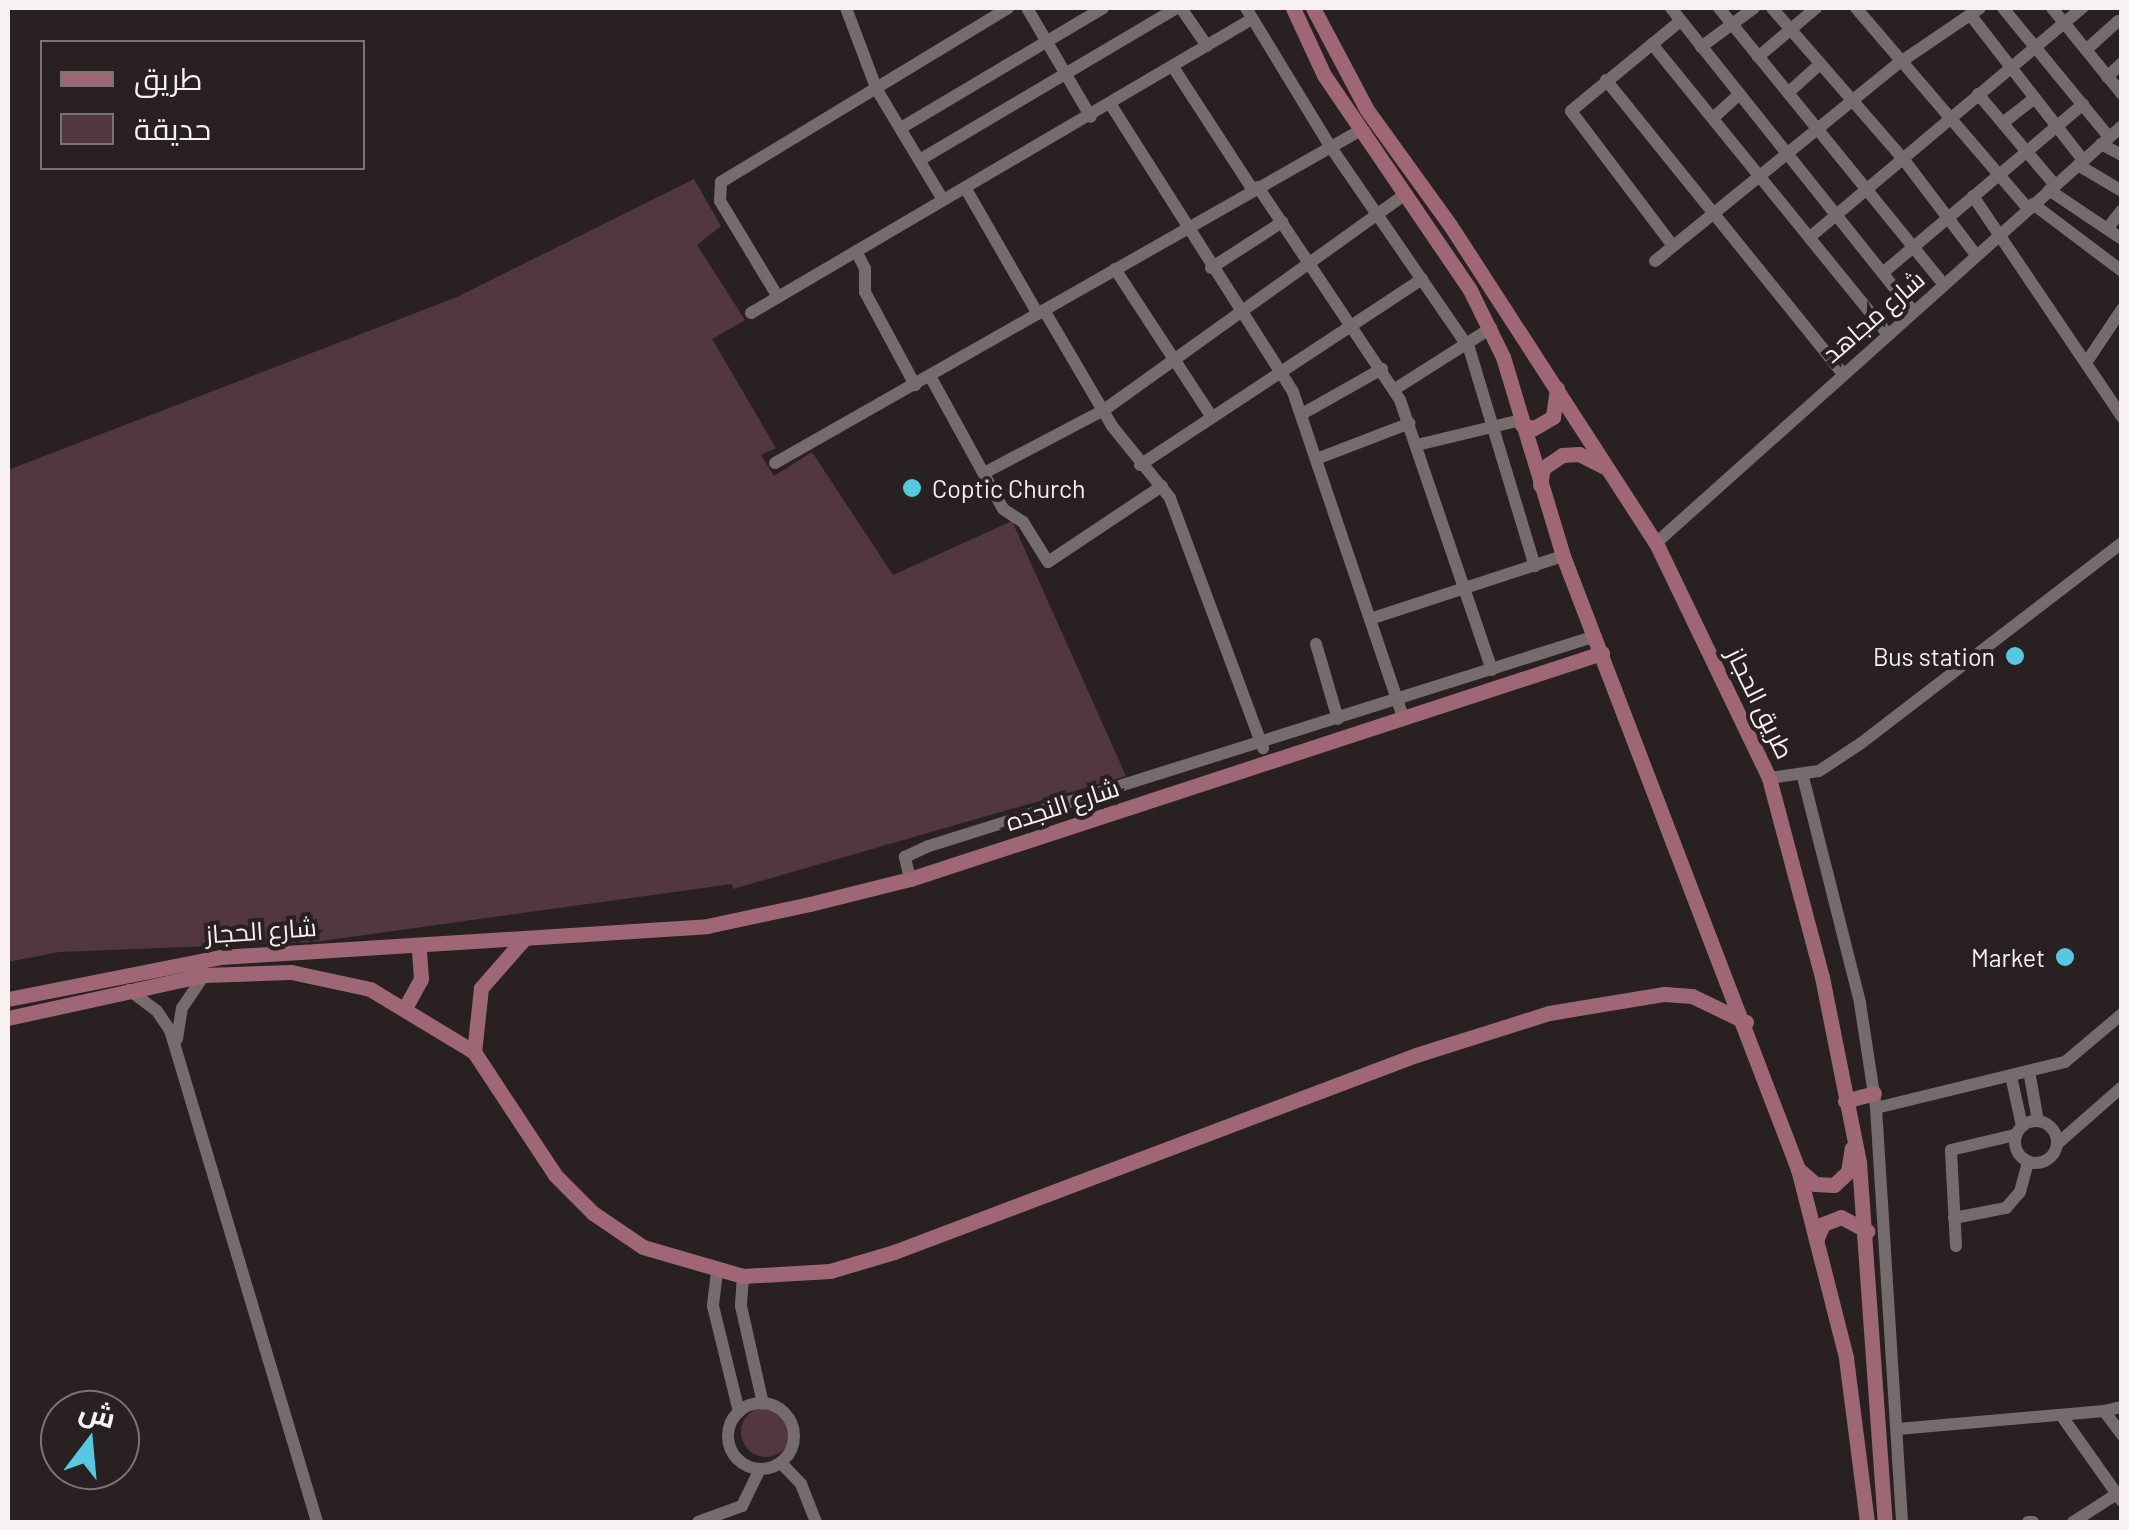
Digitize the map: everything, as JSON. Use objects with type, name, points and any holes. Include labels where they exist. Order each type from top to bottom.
[{"type":"main road","points":[[1293,8],[1324,75],[1491,328],[1563,556],[1746,1022],[1798,1169],[1846,1358],[1867,1522]]},
{"type":"main road","name":"طريق الحجاز","points":[[1312,8],[1367,110],[1557,388],[1656,542],[1770,778],[1818,961],[1854,1138],[1867,1231],[1885,1522]]},
{"type":"main road","points":[[1521,423],[1534,428],[1553,417],[1557,388]]},
{"type":"main road","points":[[1540,490],[1543,468],[1562,455],[1588,456],[1612,472]]},
{"type":"main road","name":"شارع النجده","points":[[523,940],[706,926],[910,879],[1602,652]]},
{"type":"main road","points":[[523,940],[481,988],[474,1052],[555,1174],[592,1213],[642,1247],[717,1272],[743,1276],[830,1271],[894,1252],[1416,1055],[1549,1012],[1664,994],[1692,996],[1746,1022]]},
{"type":"main road","name":"شارع الحجاز","points":[[8,1000],[204,959],[523,940]]},
{"type":"main road","points":[[406,1006],[421,980],[419,947]]},
{"type":"main road","name":"شارع الحجاز","points":[[8,1018],[125,988],[204,975],[333,978],[406,1006],[474,1052]]},
{"type":"main road","points":[[1845,1101],[1875,1100]]},
{"type":"main road","points":[[1798,1169],[1815,1184],[1834,1185],[1848,1172],[1854,1138]]},
{"type":"main road","points":[[1817,1239],[1822,1224],[1842,1217],[1867,1231]]},
{"type":"street","points":[[846,8],[875,84],[924,158],[943,200]]},
{"type":"street","points":[[778,297],[720,201],[721,182],[875,84],[1008,8]]},
{"type":"street","points":[[1026,8],[1091,117]]},
{"type":"street","points":[[901,128],[1103,8]]},
{"type":"street","points":[[924,158],[1179,8],[1207,46]]},
{"type":"street","points":[[1670,8],[1913,310]]},
{"type":"street","points":[[1719,8],[1917,246],[1943,284]]},
{"type":"street","points":[[1701,46],[1754,8]]},
{"type":"street","points":[[1772,8],[1904,160],[1976,254]]},
{"type":"street","points":[[1758,57],[1816,8]]},
{"type":"street","points":[[1856,8],[1950,122],[2030,207],[2122,271]]},
{"type":"street","points":[[2003,8],[2083,104],[2105,141],[2122,155]]},
{"type":"street","points":[[2052,8],[2122,94]]},
{"type":"street","points":[[1810,237],[2082,8]]},
{"type":"street","points":[[2086,50],[2120,23],[2105,8]]},
{"type":"street","points":[[1655,261],[1762,179],[1899,63],[1976,12],[2008,69],[2080,163],[2122,191]]},
{"type":"street","points":[[752,312],[1110,106],[1207,46],[1249,13],[1330,146],[1466,343],[1534,566]]},
{"type":"street","points":[[1673,246],[1572,117],[1572,106],[1680,21]]},
{"type":"street","points":[[1652,44],[1887,334]]},
{"type":"street","points":[[2108,76],[2122,62]]},
{"type":"street","points":[[1789,92],[1820,64]]},
{"type":"street","points":[[1173,67],[1394,389],[1410,423],[1492,670]]},
{"type":"street","points":[[1606,80],[1842,373]]},
{"type":"street","points":[[1713,118],[1740,94]]},
{"type":"street","points":[[1978,94],[2027,150],[2052,188],[2122,239]]},
{"type":"street","points":[[2004,122],[2033,99]]},
{"type":"street","points":[[1885,271],[2083,104]]},
{"type":"street","points":[[1110,106],[1185,229],[1282,371],[1319,458],[1404,720]]},
{"type":"street","name":"شارع مجاهد","points":[[1656,542],[2122,126]]},
{"type":"street","points":[[775,464],[1361,130]]},
{"type":"street","points":[[966,189],[1140,465],[1162,486],[1269,764]]},
{"type":"street","points":[[984,473],[1104,410],[1172,356],[1404,195]]},
{"type":"street","points":[[1974,196],[2088,360],[2122,417]]},
{"type":"street","points":[[2107,228],[2122,210]]},
{"type":"street","points":[[1212,268],[1282,222]]},
{"type":"street","points":[[856,252],[866,269],[865,292],[915,385]]},
{"type":"street","points":[[1115,269],[1212,418]]},
{"type":"street","points":[[1140,465],[1422,279]]},
{"type":"street","points":[[2088,360],[2122,309]]},
{"type":"street","points":[[1394,389],[1491,328]]},
{"type":"street","points":[[1302,414],[1382,369]]},
{"type":"street","points":[[930,376],[1005,511],[1023,522],[1050,563],[1162,486]]},
{"type":"street","points":[[1319,458],[1410,423]]},
{"type":"street","points":[[1417,445],[1521,423]]},
{"type":"street","points":[[1770,778],[1803,777],[1860,744],[2120,548]]},
{"type":"street","points":[[1370,620],[1563,556]]},
{"type":"street","points":[[910,879],[905,857],[1596,636]]},
{"type":"street","points":[[1316,644],[1338,719]]},
{"type":"street","points":[[1803,777],[1860,1003],[1875,1100],[1902,1522]]},
{"type":"street","points":[[177,1052],[182,1008],[204,975]]},
{"type":"street","points":[[125,988],[158,1011],[177,1052],[317,1522]]},
{"type":"street","points":[[1875,1100],[2065,1062],[2122,1014]]},
{"type":"street","points":[[2029,1071],[2038,1120],[2052,1128],[2057,1144]]},
{"type":"street","points":[[2010,1076],[2019,1130],[2016,1151],[2028,1162],[2045,1162],[2057,1144],[2122,1088]]},
{"type":"street","points":[[1956,1246],[1951,1150],[2019,1130],[2038,1120]]},
{"type":"street","points":[[1954,1218],[2006,1208],[2020,1192],[2028,1162]]},
{"type":"street","points":[[717,1272],[713,1306],[739,1412],[729,1432],[733,1453],[760,1469]]},
{"type":"street","points":[[698,1522],[742,1506],[760,1469],[781,1462],[794,1444],[791,1422],[763,1404],[741,1306],[743,1276]]},
{"type":"street","points":[[1876,1373],[1895,1370]]},
{"type":"street","points":[[739,1412],[763,1404]]},
{"type":"street","points":[[1898,1429],[2122,1408]]},
{"type":"street","points":[[2104,1411],[2122,1435]]},
{"type":"street","points":[[2061,1415],[2119,1497],[2073,1522]]},
{"type":"street","points":[[781,1462],[801,1484],[816,1522]]},
{"type":"green space","points":[[694,179],[721,226],[697,245],[745,320],[712,339],[776,448],[761,455],[774,476],[812,452],[893,575],[1012,521],[1126,776],[733,889],[732,884],[314,942],[59,952],[8,962],[8,470],[457,297]]},
{"type":"green space","points":[[766,1407],[783,1415],[791,1432],[783,1449],[766,1457],[749,1449],[741,1432],[749,1415]]},
{"type":"place","name":"Coptic Church","points":[[912,488]]},
{"type":"place","name":"Bus station","points":[[2015,656]]},
{"type":"place","name":"Market","points":[[2065,957]]}]
